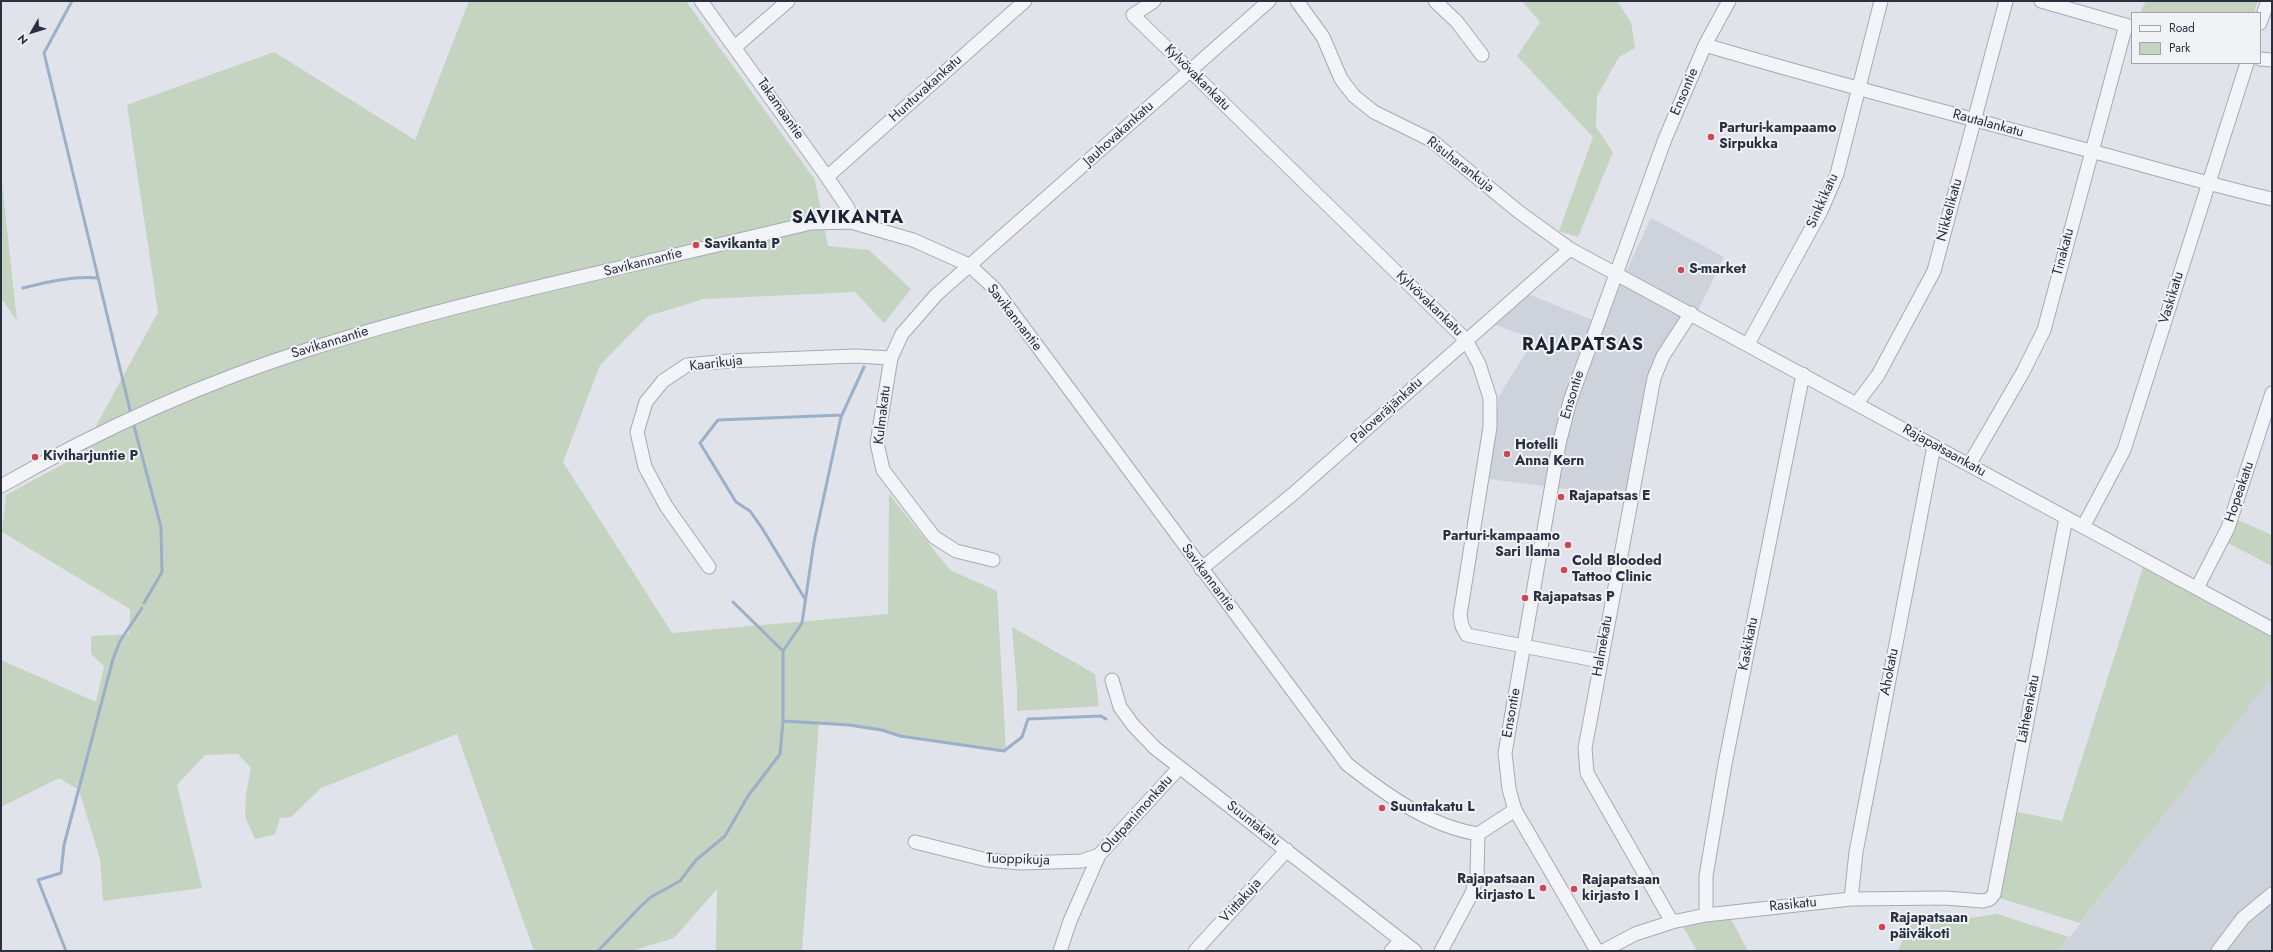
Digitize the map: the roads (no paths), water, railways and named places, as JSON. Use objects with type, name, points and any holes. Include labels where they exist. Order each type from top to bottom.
[{"type":"street","name":"Takamaantie","points":[[701,1],[827,177],[848,208],[851,222]]},
{"type":"street","points":[[735,47],[788,1]]},
{"type":"street","name":"Huntuvakankatu","points":[[827,177],[1025,1]]},
{"type":"street","name":"Kylvövakankatu","points":[[1154,1],[1134,15],[1189,71],[1466,340],[1479,364],[1490,398],[1490,427],[1460,615],[1462,626],[1467,635],[1525,645]]},
{"type":"street","name":"Jauhovakankatu","points":[[969,266],[1092,159],[1269,1]]},
{"type":"street","name":"Risuharankuja","points":[[1297,1],[1323,37],[1341,79],[1354,96],[1374,112],[1431,140],[1519,212],[1570,249],[1616,272]]},
{"type":"street","points":[[1435,1],[1457,22],[1482,55]]},
{"type":"street","name":"Ensontie","points":[[1597,951],[1515,810],[1508,782],[1505,753],[1559,444],[1570,401],[1665,139],[1705,45],[1729,1]]},
{"type":"street","name":"Sinkkikatu","points":[[1748,344],[1821,211],[1837,174],[1860,89],[1881,1]]},
{"type":"street","name":"Nikkelikatu","points":[[1857,403],[1878,375],[1934,271],[2006,1]]},
{"type":"street","points":[[2041,1],[2129,26]]},
{"type":"street","points":[[2261,20],[2268,1]]},
{"type":"street","name":"Tinakatu","points":[[1969,465],[2016,385],[2044,330],[2091,151],[2129,26]]},
{"type":"street","name":"Rautalankatu","points":[[1705,45],[1975,121],[2091,151],[2208,185],[2272,199]]},
{"type":"street","points":[[2261,59],[2272,60]]},
{"type":"street","name":"Vaskikatu","points":[[2082,527],[2124,450],[2246,64]]},
{"type":"street","name":"Savikannantie","points":[[1,486],[57,454],[158,406],[206,386],[308,349],[388,326],[811,223],[851,222],[913,240],[969,266],[995,289],[1201,569],[1347,764],[1393,798],[1434,820],[1461,831],[1478,834]]},
{"type":"street","name":"Paloveräjänkatu","points":[[1201,569],[1293,494],[1570,249]]},
{"type":"street","name":"Kulmakatu","points":[[969,266],[919,313],[902,334],[891,358],[878,444],[883,470],[934,537],[956,551],[993,560]]},
{"type":"street","name":"Rajapatsaankatu","points":[[1616,272],[2082,527],[2272,629]]},
{"type":"street","name":"Halmekatu","points":[[1672,922],[1587,773],[1585,748],[1600,661],[1654,378],[1663,356],[1691,313]]},
{"type":"street","name":"Kaarikuja","points":[[709,567],[666,506],[645,467],[637,432],[646,402],[663,381],[687,365],[728,360],[855,356],[891,358]]},
{"type":"street","name":"Kaskikatu","points":[[1706,915],[1706,876],[1721,787],[1803,374]]},
{"type":"street","name":"Hopeakatu","points":[[2197,588],[2228,528],[2272,393]]},
{"type":"street","name":"Ahokatu","points":[[1852,899],[1856,852],[1934,446]]},
{"type":"street","name":"Lähteenkatu","points":[[1990,899],[1994,894],[2066,518]]},
{"type":"street","points":[[1525,645],[1600,661]]},
{"type":"street","name":"Suuntakatu","points":[[1112,680],[1120,707],[1133,725],[1179,768],[1287,850],[1415,951]]},
{"type":"street","name":"Olutpanimonkatu","points":[[1060,951],[1070,921],[1099,855],[1179,768]]},
{"type":"street","points":[[1441,951],[1472,893],[1477,875],[1478,834],[1515,810]]},
{"type":"street","name":"Tuoppikuja","points":[[915,842],[987,860],[1022,863],[1082,861],[1099,855]]},
{"type":"street","name":"Viittakuja","points":[[1195,951],[1287,850]]},
{"type":"street","points":[[2218,951],[2243,918],[2272,894]]},
{"type":"street","name":"Rasikatu","points":[[1604,951],[1634,934],[1672,922],[1706,915],[1852,899],[1944,898],[1983,901],[1990,899]]},
{"type":"street","points":[[1390,951],[1400,940]]},
{"type":"waterway","points":[[72,1],[44,53],[130,410]]},
{"type":"waterway","points":[[23,288],[69,279],[98,278]]},
{"type":"waterway","points":[[598,951],[641,906],[651,897],[680,881],[696,860],[725,836],[748,796],[780,754],[783,721],[783,651],[802,623],[814,542],[841,417],[864,367]]},
{"type":"waterway","points":[[805,599],[762,528],[750,511],[736,502],[700,443],[718,420],[842,415]]},
{"type":"waterway","points":[[134,426],[161,527],[162,572],[144,603]]},
{"type":"waterway","points":[[733,602],[783,651]]},
{"type":"waterway","points":[[66,951],[38,880],[61,873],[64,845],[113,659],[120,641],[142,608]]},
{"type":"waterway","points":[[783,721],[850,725],[882,730],[900,736],[1004,751],[1022,737],[1028,719],[1101,716],[1106,719]]},
{"type":"place","name":"Parturi-kampaamo Sirpukka","points":[[1711,137]]},
{"type":"place","name":"Savikanta P","points":[[696,245]]},
{"type":"place","name":"S-market","points":[[1681,270]]},
{"type":"place","name":"Hotelli Anna Kern","points":[[1507,454]]},
{"type":"place","name":"Kiviharjuntie P","points":[[35,457]]},
{"type":"place","name":"Rajapatsas E","points":[[1561,497]]},
{"type":"place","name":"Parturi-kampaamo Sari Ilama","points":[[1568,545]]},
{"type":"place","name":"Cold Blooded Tattoo Clinic","points":[[1564,570]]},
{"type":"place","name":"Rajapatsas P","points":[[1525,598]]},
{"type":"place","name":"Suuntakatu L","points":[[1382,808]]},
{"type":"place","name":"Rajapatsaan kirjasto L","points":[[1543,888]]},
{"type":"place","name":"Rajapatsaan kirjasto I","points":[[1574,889]]},
{"type":"place","name":"Rajapatsaan päiväkoti","points":[[1882,927]]},
{"type":"district","name":"SAVIKANTA","points":[[848,219]]},
{"type":"district","name":"RAJAPATSAS","points":[[1583,346]]}]
